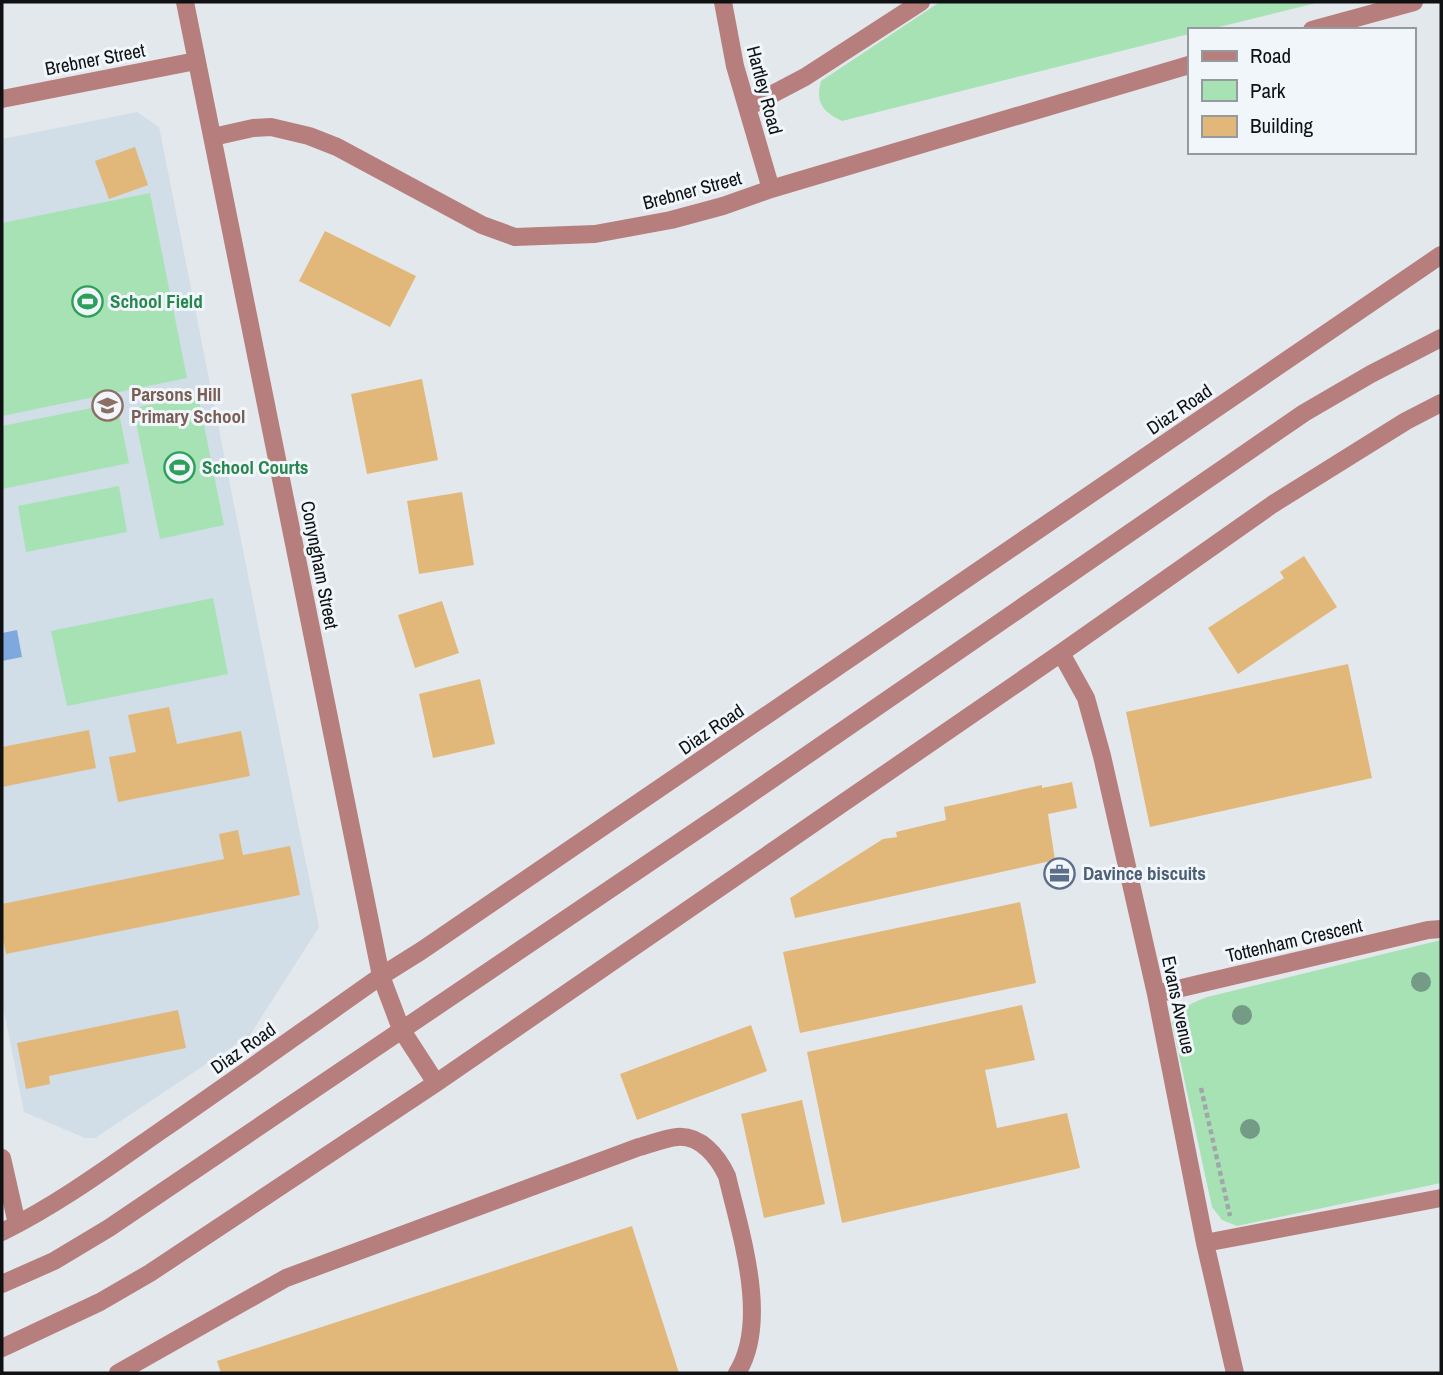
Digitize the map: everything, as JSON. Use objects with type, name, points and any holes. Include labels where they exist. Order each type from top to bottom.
[{"type":"street","name":"Conyngham Street","points":[[185,2],[381,976],[401,1029],[436,1083]]},
{"type":"street","name":"Hartley Road","points":[[723,2],[735,66],[771,189]]},
{"type":"street","points":[[748,107],[805,77],[921,2]]},
{"type":"street","points":[[1319,28],[1414,2]]},
{"type":"street","name":"Brebner Street","points":[[2,99],[196,61]]},
{"type":"street","name":"Brebner Street","points":[[213,137],[271,127],[309,136],[337,147],[482,225],[515,237],[595,234],[671,220],[723,206],[771,189],[1188,65]]},
{"type":"street","name":"Diaz Road","points":[[9,1228],[131,1152],[381,976],[775,711],[1441,255]]},
{"type":"street","points":[[2,1284],[54,1261],[109,1228],[767,782],[1304,413],[1441,338]]},
{"type":"street","points":[[2,1348],[100,1302],[150,1273],[436,1083],[1273,504],[1406,421],[1441,403]]},
{"type":"street","name":"Evans Avenue","points":[[1061,653],[1086,698],[1102,756],[1156,994],[1205,1243],[1235,1373]]},
{"type":"street","name":"Tottenham Crescent","points":[[1156,994],[1441,929]]},
{"type":"street","points":[[118,1373],[286,1278],[639,1147],[677,1137],[691,1139],[709,1149],[719,1160],[727,1176],[751,1286],[751,1334],[746,1356],[737,1373]]},
{"type":"street","points":[[2,1158],[9,1228]]},
{"type":"street","points":[[1205,1243],[1441,1198]]},
{"type":"shaded area","name":"Parsons Hill Primary School","points":[[137,112],[159,127],[319,927],[250,1035],[95,1138],[85,1138],[24,1112],[2,1001],[2,139]]},
{"type":"green space","points":[[940,2],[1320,2],[1215,28],[1188,28],[1188,34],[842,121],[822,106],[819,95],[821,81]]},
{"type":"green space","name":"School Field","points":[[150,193],[187,378],[2,416],[2,223]]},
{"type":"green space","name":"School Courts","points":[[198,395],[224,525],[160,539],[133,408]]},
{"type":"green space","points":[[117,403],[129,463],[2,489],[2,426]]},
{"type":"green space","points":[[119,486],[127,532],[26,552],[18,506]]},
{"type":"green space","points":[[213,598],[228,674],[67,706],[51,631]]},
{"type":"green space","points":[[1441,940],[1441,1183],[1237,1226],[1222,1220],[1212,1207],[1172,1023],[1175,1018],[1196,1001],[1207,997]]},
{"type":"water","points":[[17,630],[22,657],[2,661],[2,633]]},
{"type":"building","points":[[135,147],[148,185],[109,199],[95,161]]},
{"type":"building","points":[[325,231],[416,276],[390,327],[299,281]]},
{"type":"building","points":[[422,379],[438,460],[367,474],[351,394]]},
{"type":"building","points":[[462,492],[474,565],[419,574],[407,501]]},
{"type":"building","points":[[1304,556],[1337,607],[1238,674],[1208,628],[1284,578],[1280,572]]},
{"type":"building","points":[[442,601],[459,653],[415,668],[398,615]]},
{"type":"building","points":[[1348,664],[1372,778],[1150,827],[1126,712]]},
{"type":"building","points":[[480,679],[495,744],[433,758],[419,694]]},
{"type":"building","points":[[169,707],[177,744],[241,731],[250,776],[118,802],[109,757],[136,752],[128,715]]},
{"type":"building","points":[[89,730],[96,768],[2,787],[2,747]]},
{"type":"building","points":[[1072,782],[1077,808],[1048,814],[1055,860],[795,918],[790,898],[883,839],[897,837],[896,832],[946,820],[944,807],[1042,785],[1042,788]]},
{"type":"building","points":[[238,830],[243,855],[290,846],[300,895],[6,954],[2,934],[2,904],[224,859],[219,834]]},
{"type":"building","points":[[1020,902],[1036,983],[800,1033],[783,952]]},
{"type":"building","points":[[1022,1005],[1035,1060],[985,1070],[997,1128],[1067,1113],[1080,1168],[842,1223],[807,1052]]},
{"type":"building","points":[[178,1010],[186,1048],[49,1076],[50,1084],[26,1089],[17,1043]]},
{"type":"building","points":[[751,1025],[767,1071],[637,1120],[620,1074]]},
{"type":"building","points":[[802,1100],[825,1204],[764,1218],[741,1114]]},
{"type":"building","points":[[632,1226],[679,1373],[221,1373],[217,1361]]},
{"type":"place","name":"School Field","points":[[87,301]]},
{"type":"place","name":"Parsons Hill Primary School","points":[[108,405]]},
{"type":"place","name":"School Courts","points":[[179,467]]},
{"type":"place","name":"Davince biscuits","points":[[1060,873]]}]
